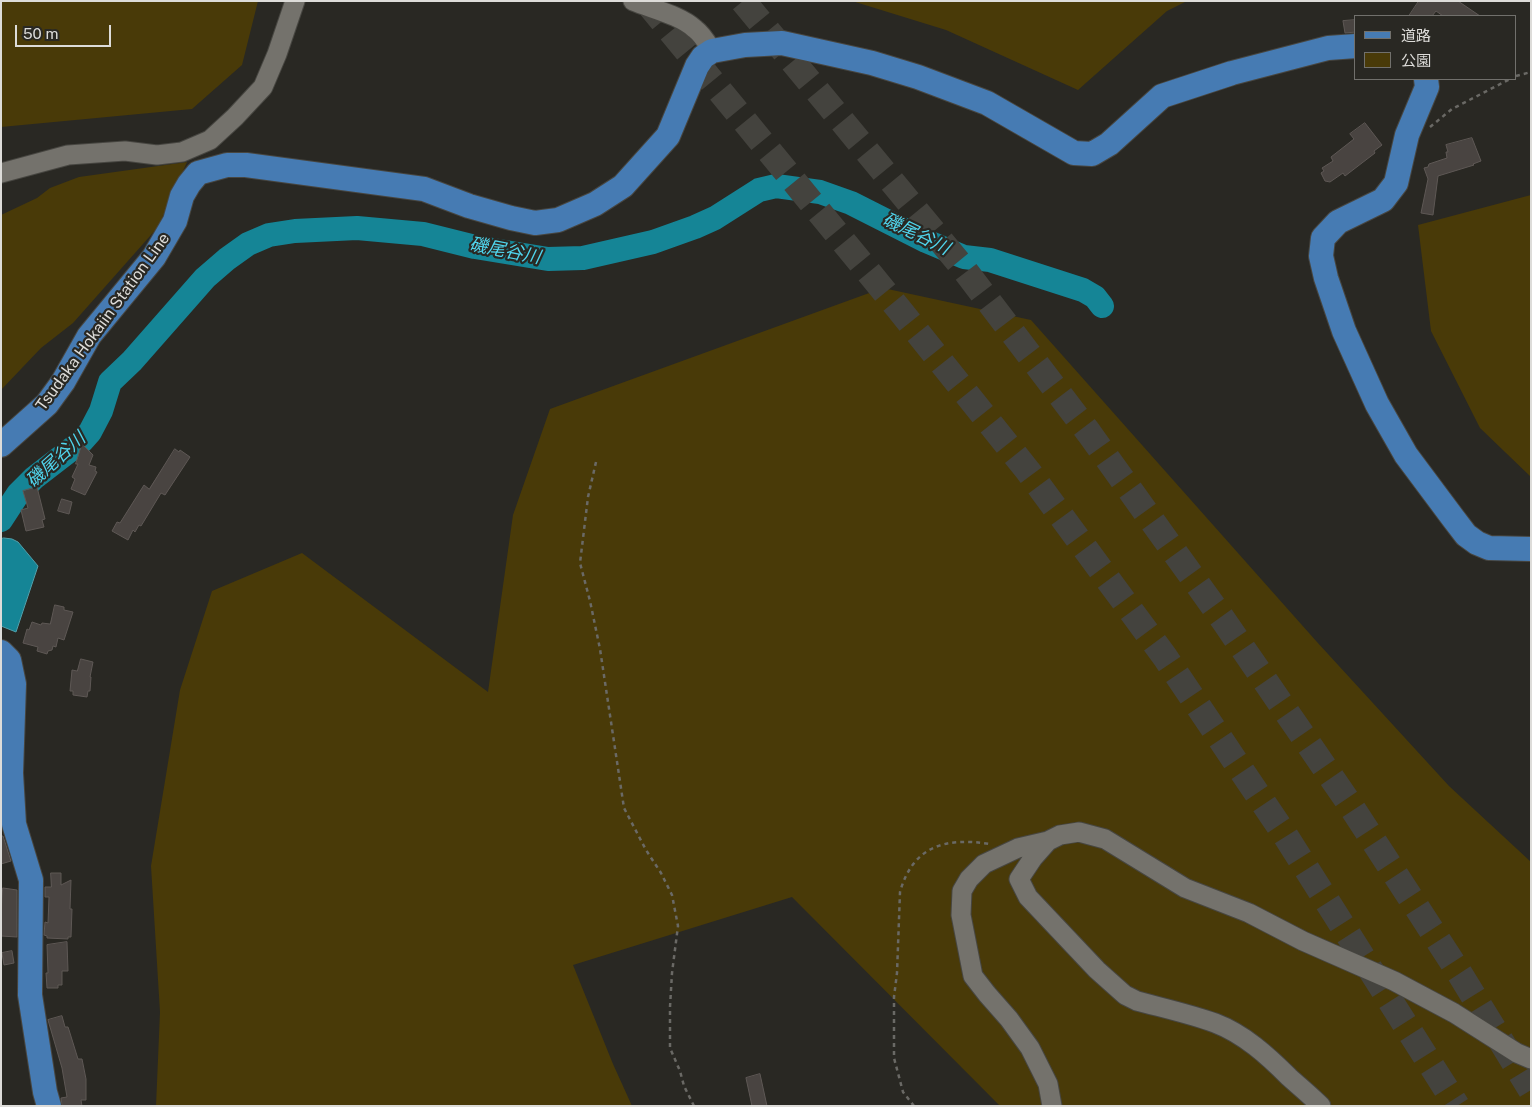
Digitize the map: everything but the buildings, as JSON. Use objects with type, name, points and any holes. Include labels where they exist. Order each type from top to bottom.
[{"type":"main road","points":[[712,51],[745,45],[782,44],[872,63],[918,77],[987,103],[1074,153],[1092,154],[1109,144],[1162,96],[1232,73],[1328,48],[1354,46]]},
{"type":"main road","name":"Tsudaka Hokaiin Station Line","points":[[1,445],[47,404],[89,336],[154,257],[175,221],[182,196],[198,172],[226,165],[246,166],[424,189],[469,206],[511,218],[535,223],[558,220],[595,204],[623,186],[668,136],[697,66],[703,57],[712,51]]},
{"type":"main road","points":[[1426,80],[1427,88],[1407,135],[1396,183],[1383,200],[1338,222],[1323,238],[1322,256],[1326,278],[1344,331],[1378,404],[1406,455],[1453,518],[1466,535],[1477,543],[1489,548],[1531,549]]},
{"type":"main road","points":[[1,652],[9,660],[14,684],[11,773],[14,824],[30,880],[30,995],[45,1092],[49,1106]]},
{"type":"street","points":[[1,173],[68,155],[125,152],[157,155],[182,152],[210,140],[263,87],[277,54],[295,1]]},
{"type":"street","points":[[633,1],[689,24],[695,28],[712,51]]},
{"type":"street","points":[[1052,1106],[1048,1084],[1030,1048],[1009,1019],[973,976],[961,915],[962,891],[968,879],[984,864],[1018,848],[1048,841],[1060,835],[1079,832],[1105,839],[1185,888],[1249,913],[1303,941],[1394,980],[1454,1013],[1517,1053],[1531,1059]]},
{"type":"street","points":[[1048,841],[1033,858],[1019,879],[1028,897],[1097,970],[1125,995],[1137,1001],[1216,1023],[1240,1035],[1272,1060],[1321,1106]]},
{"type":"path","points":[[1517,76],[1531,72]]},
{"type":"path","points":[[1407,135],[1421,133],[1438,122],[1452,109],[1508,80]]},
{"type":"path","points":[[596,462],[588,496],[580,563],[600,649],[624,808],[672,895],[678,926],[672,973],[670,1048],[680,1070],[684,1086],[694,1106]]},
{"type":"path","points":[[914,1106],[903,1092],[894,1058],[894,997],[897,973],[900,892],[903,880],[914,861],[929,849],[954,842],[991,844]]},
{"type":"green space","points":[[1,1],[258,1],[242,65],[192,109],[1,127]]},
{"type":"green space","points":[[852,1],[1187,1],[1167,11],[1078,90],[946,30]]},
{"type":"green space","points":[[187,162],[158,227],[73,323],[41,348],[1,390],[1,215],[37,198],[50,188],[79,177]]},
{"type":"green space","points":[[1531,195],[1531,477],[1480,428],[1431,331],[1418,225]]},
{"type":"green space","points":[[883,288],[1031,320],[1317,642],[1449,786],[1531,862],[1531,1106],[1000,1106],[792,897],[573,965],[632,1106],[156,1106],[160,1012],[151,866],[180,690],[212,591],[302,553],[488,692],[513,515],[550,409]]},
{"type":"water","points":[[4,538],[18,542],[38,566],[16,632],[1,626],[1,539]]},
{"type":"waterway","name":"磯尾谷川","points":[[1,520],[18,494],[34,478],[82,441],[90,432],[101,411],[110,382],[132,361],[205,278],[248,244],[269,235],[295,231],[357,228],[423,234],[475,247],[548,259],[583,258],[653,242],[695,227],[715,218],[759,190],[776,186],[820,192],[851,203],[926,241],[964,257],[990,260],[1083,290],[1095,297],[1102,306]]},
{"type":"tunnel","points":[[646,1],[898,308],[1028,471],[1165,657],[1285,835],[1457,1106]]},
{"type":"tunnel","points":[[743,1],[960,264],[1089,433],[1224,621],[1347,800],[1460,974],[1531,1090]]}]
